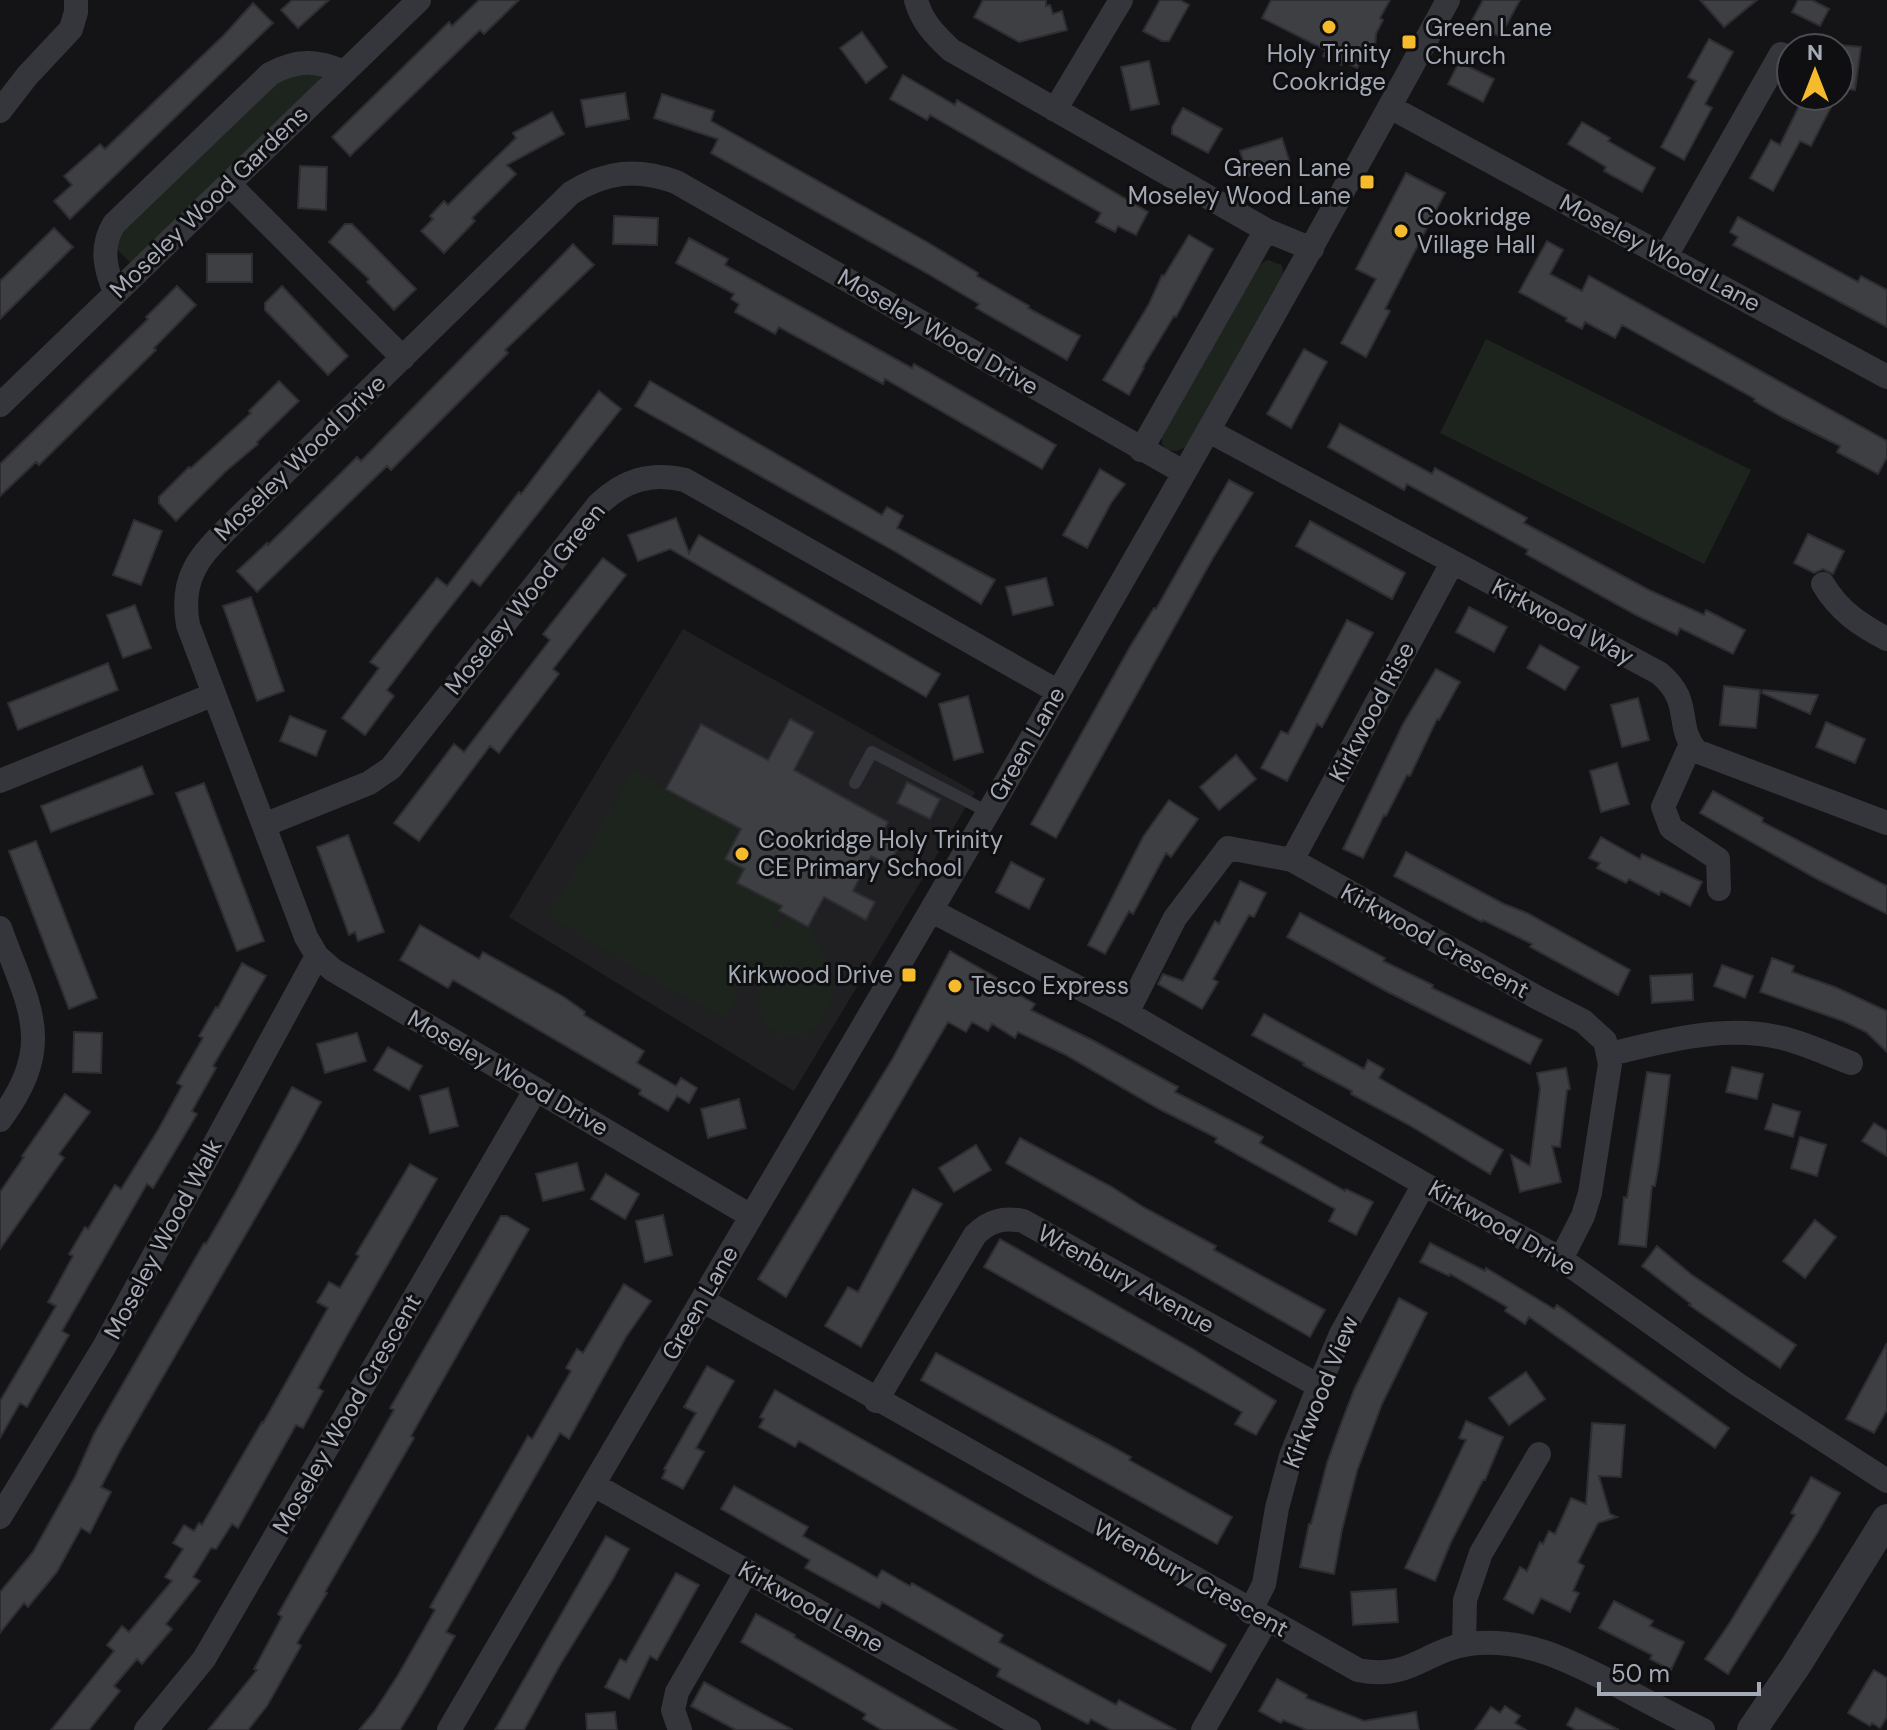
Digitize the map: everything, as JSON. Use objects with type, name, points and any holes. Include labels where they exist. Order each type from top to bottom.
[{"type":"street","points":[[0,111],[27,76],[71,29],[76,0]]},
{"type":"street","name":"Moseley Wood Gardens","points":[[0,405],[419,0]]},
{"type":"street","points":[[916,0],[919,12],[932,33],[951,50],[1266,230],[1312,249]]},
{"type":"street","points":[[1055,110],[1121,0]]},
{"type":"street","name":"Green Lane","points":[[449,1730],[932,911],[1209,431],[1448,0]]},
{"type":"street","points":[[115,292],[106,272],[106,242],[114,224],[125,213],[270,74],[295,63],[310,61],[344,72]]},
{"type":"street","points":[[1666,256],[1775,65]]},
{"type":"street","name":"Moseley Wood Lane","points":[[1390,107],[1887,377]]},
{"type":"street","name":"Moseley Wood Drive","points":[[751,1216],[333,970],[317,956],[306,937],[188,625],[184,603],[193,568],[202,554],[236,520],[571,193],[609,174],[644,173],[676,182],[1183,472]]},
{"type":"street","points":[[229,184],[403,358]]},
{"type":"street","points":[[1141,450],[1266,230]]},
{"type":"street","name":"Kirkwood Way","points":[[1209,431],[1659,673],[1673,685],[1680,699],[1691,744]]},
{"type":"street","name":"Moseley Wood Green","points":[[264,825],[369,783],[391,768],[598,505],[631,480],[650,476],[685,480],[1057,691]]},
{"type":"street","name":"Kirkwood Rise","points":[[1292,860],[1452,563]]},
{"type":"street","points":[[1823,584],[1833,601],[1857,623],[1887,639]]},
{"type":"street","points":[[0,781],[212,695]]},
{"type":"street","points":[[1719,889],[1718,859],[1671,828],[1663,807],[1691,744],[1704,756],[1887,823]]},
{"type":"street","name":"Kirkwood Crescent","points":[[1127,1013],[1175,918],[1228,848],[1292,860],[1583,1021],[1605,1041],[1610,1054]]},
{"type":"street","name":"Kirkwood Drive","points":[[932,911],[1127,1013],[1561,1259],[1737,1384],[1887,1481]]},
{"type":"street","points":[[0,928],[30,1009],[34,1052],[25,1080],[0,1120]]},
{"type":"street","name":"Moseley Wood Walk","points":[[0,1517],[104,1347],[317,956]]},
{"type":"street","points":[[1561,1259],[1583,1216],[1590,1193],[1610,1054],[1677,1038],[1720,1033],[1759,1034],[1793,1040],[1851,1063]]},
{"type":"street","name":"Moseley Wood Crescent","points":[[146,1730],[204,1659],[536,1089]]},
{"type":"street","name":"Kirkwood View","points":[[1203,1730],[1258,1616],[1277,1508],[1291,1456],[1319,1386],[1341,1334],[1424,1184]]},
{"type":"street","name":"Wrenbury Avenue","points":[[876,1401],[975,1235],[984,1226],[1011,1219],[1023,1221],[1319,1386]]},
{"type":"street","name":"Wrenbury Crescent","points":[[702,1300],[876,1401],[1358,1670],[1377,1674],[1396,1672],[1464,1645],[1491,1641],[1527,1645],[1558,1655],[1703,1730]]},
{"type":"street","points":[[1464,1645],[1465,1600],[1481,1553],[1539,1454]]},
{"type":"street","name":"Kirkwood Lane","points":[[594,1485],[1029,1730]]},
{"type":"street","points":[[1752,1730],[1887,1519]]},
{"type":"street","points":[[680,1730],[673,1710],[677,1692],[747,1571]]},
{"type":"lane","points":[[855,783],[872,752],[988,812]]},
{"type":"shaded area","points":[[296,69],[322,75],[134,262],[130,262],[116,249],[121,233],[279,77]]},
{"type":"shaded area","points":[[1268,260],[1282,265],[1283,273],[1186,447],[1177,451],[1167,450],[1162,444],[1162,436],[1257,270]]},
{"type":"shaded area","points":[[1486,339],[1751,470],[1704,564],[1440,433]]},
{"type":"shaded area","name":"Cookridge Holy Trinity CE Primary School","points":[[683,629],[975,792],[794,1091],[509,917]]},
{"type":"shaded area","points":[[632,770],[714,815],[745,822],[725,859],[791,889],[772,926],[778,929],[785,915],[807,926],[823,952],[833,982],[826,1012],[820,1023],[809,1032],[785,1036],[769,1029],[759,1011],[762,978],[749,971],[724,1018],[548,916]]},
{"type":"building","points":[[292,0],[329,0],[298,28],[281,10]]},
{"type":"building","points":[[479,0],[519,0],[484,34],[480,30],[350,156],[332,137],[449,22],[452,26]]},
{"type":"building","points":[[983,0],[1046,0],[1046,6],[1050,5],[1053,14],[1062,11],[1067,30],[1019,42],[974,17]]},
{"type":"building","points":[[1160,0],[1180,0],[1189,5],[1169,41],[1162,41],[1143,31]]},
{"type":"building","name":"Holy Trinity Cookridge","points":[[1271,0],[1390,0],[1380,18],[1383,20],[1376,34],[1375,49],[1362,58],[1357,68],[1343,61],[1341,65],[1323,56],[1326,50],[1262,18]]},
{"type":"building","points":[[1483,0],[1520,0],[1500,37],[1471,22]]},
{"type":"building","points":[[1700,0],[1757,0],[1724,27]]},
{"type":"building","points":[[1798,0],[1812,0],[1829,9],[1820,26],[1792,12]]},
{"type":"building","points":[[253,3],[273,23],[70,219],[54,201],[72,185],[64,176],[100,144],[105,149],[224,35]]},
{"type":"building","points":[[862,32],[887,67],[866,83],[840,48]]},
{"type":"building","points":[[1709,39],[1733,52],[1705,104],[1712,108],[1684,160],[1661,147],[1696,81],[1688,77]]},
{"type":"building","points":[[1855,46],[1861,47],[1855,90]]},
{"type":"building","points":[[1149,61],[1159,104],[1131,110],[1121,67]]},
{"type":"building","points":[[1459,62],[1494,79],[1483,102],[1448,84]]},
{"type":"building","points":[[903,75],[955,105],[957,100],[1148,212],[1136,235],[1118,226],[1115,232],[1096,222],[1101,213],[930,115],[927,120],[890,99]]},
{"type":"building","points":[[625,93],[629,119],[586,127],[581,100]]},
{"type":"building","points":[[662,94],[714,111],[711,121],[927,242],[1028,308],[1080,336],[1067,360],[976,308],[979,304],[928,274],[711,153],[718,139],[654,118]]},
{"type":"building","points":[[1183,108],[1222,129],[1208,153],[1172,134],[1172,127]]},
{"type":"building","points":[[552,112],[564,134],[507,165],[516,174],[472,218],[475,221],[444,253],[421,231],[433,219],[430,216],[444,201],[448,205],[516,138],[513,133]]},
{"type":"building","points":[[1796,112],[1828,112],[1811,146],[1800,141],[1773,191],[1750,178],[1771,140],[1780,145]]},
{"type":"building","points":[[1582,122],[1655,168],[1642,192],[1604,171],[1606,167],[1568,144]]},
{"type":"building","points":[[1282,138],[1290,163],[1248,176],[1240,151]]},
{"type":"building","points":[[300,166],[327,167],[326,210],[298,208]]},
{"type":"building","name":"Cookridge Village Hall","points":[[1406,173],[1445,193],[1385,309],[1390,311],[1366,357],[1341,343],[1376,279],[1356,269]]},
{"type":"building","points":[[614,216],[658,218],[657,245],[613,244]]},
{"type":"building","points":[[1738,217],[1858,282],[1861,276],[1887,290],[1887,327],[1733,245],[1738,237],[1730,232]]},
{"type":"building","points":[[345,224],[352,224],[416,289],[394,310],[367,282],[369,279],[329,242]]},
{"type":"building","points":[[54,228],[73,247],[0,319],[0,281]]},
{"type":"building","points":[[1189,235],[1213,249],[1129,395],[1103,380],[1149,304],[1162,275]]},
{"type":"building","points":[[689,238],[728,259],[725,265],[912,368],[914,364],[1056,445],[1042,469],[885,379],[883,384],[779,327],[775,334],[735,312],[739,304],[731,299],[734,294],[676,263]]},
{"type":"building","points":[[1547,241],[1563,250],[1550,274],[1582,291],[1589,276],[1887,441],[1887,457],[1878,474],[1837,452],[1840,446],[1782,417],[1622,325],[1615,338],[1585,322],[1582,329],[1519,292]]},
{"type":"building","points":[[573,244],[594,265],[505,350],[508,353],[391,470],[387,466],[257,592],[237,571],[268,545],[357,457],[361,461]]},
{"type":"building","points":[[207,254],[252,254],[252,282],[207,282]]},
{"type":"building","points":[[177,286],[196,305],[154,348],[156,350],[39,465],[36,462],[0,496],[0,464],[148,319],[146,317]]},
{"type":"building","points":[[282,286],[348,356],[328,375],[265,310],[265,303]]},
{"type":"building","points":[[1304,349],[1327,362],[1291,428],[1267,414]]},
{"type":"building","points":[[279,381],[299,401],[176,521],[159,503],[159,497],[251,413],[249,411]]},
{"type":"building","points":[[650,381],[882,515],[887,507],[903,516],[897,528],[995,580],[981,604],[896,552],[635,406]]},
{"type":"building","points":[[599,391],[621,409],[480,586],[472,580],[434,628],[387,690],[394,696],[365,735],[342,718],[379,668],[370,662],[437,578],[447,586]]},
{"type":"building","points":[[1340,424],[1432,474],[1435,468],[1527,518],[1524,523],[1649,590],[1704,615],[1706,610],[1745,630],[1733,654],[1680,628],[1677,635],[1636,615],[1526,554],[1528,550],[1407,484],[1404,490],[1328,447]]},
{"type":"building","points":[[1100,469],[1125,484],[1087,548],[1063,535]]},
{"type":"building","points":[[1229,480],[1253,493],[1213,558],[1056,838],[1031,824],[1131,645],[1156,609]]},
{"type":"building","points":[[676,518],[689,553],[699,535],[940,674],[926,697],[670,549],[638,561],[628,535]]},
{"type":"building","points":[[134,520],[162,531],[141,585],[113,575]]},
{"type":"building","points":[[1310,521],[1405,573],[1392,599],[1296,546]]},
{"type":"building","points":[[1808,534],[1844,551],[1833,574],[1823,569],[1814,573],[1794,563]]},
{"type":"building","points":[[603,558],[626,575],[553,669],[559,674],[499,753],[490,746],[419,841],[394,823],[454,744],[464,752],[550,640],[543,634]]},
{"type":"building","points":[[1046,578],[1053,605],[1013,615],[1006,587]]},
{"type":"building","points":[[251,597],[284,691],[257,701],[223,606]]},
{"type":"building","points":[[135,605],[151,648],[123,658],[107,615]]},
{"type":"building","points":[[1469,607],[1507,627],[1494,652],[1456,632]]},
{"type":"building","points":[[1347,620],[1373,633],[1322,727],[1317,724],[1287,781],[1261,768],[1281,731],[1288,734]]},
{"type":"building","points":[[1540,645],[1579,667],[1565,690],[1527,668]]},
{"type":"building","points":[[108,663],[118,690],[18,730],[8,703]]},
{"type":"building","points":[[1436,669],[1460,682],[1363,858],[1343,849],[1403,724]]},
{"type":"building","points":[[1724,686],[1760,690],[1756,728],[1720,725]]},
{"type":"building","points":[[1763,690],[1818,695],[1810,714],[1762,693]]},
{"type":"building","points":[[968,696],[983,752],[954,760],[939,704]]},
{"type":"building","points":[[1638,698],[1649,740],[1622,747],[1611,705]]},
{"type":"building","points":[[290,716],[326,731],[316,756],[280,741]]},
{"type":"building","points":[[790,719],[814,732],[794,770],[888,822],[882,834],[900,844],[889,865],[871,856],[853,891],[875,902],[866,920],[824,897],[808,927],[779,911],[782,906],[737,883],[744,869],[725,859],[741,829],[666,789],[701,724],[768,760]]},
{"type":"building","points":[[1826,722],[1865,739],[1855,763],[1816,747]]},
{"type":"building","points":[[1236,755],[1256,779],[1219,810],[1200,787]]},
{"type":"building","points":[[1617,763],[1629,804],[1601,812],[1590,771]]},
{"type":"building","points":[[142,766],[153,794],[51,832],[41,806]]},
{"type":"building","points":[[907,782],[940,799],[930,819],[897,803]]},
{"type":"building","points":[[204,783],[264,941],[237,951],[176,793]]},
{"type":"building","points":[[1713,791],[1763,818],[1762,822],[1887,886],[1887,914],[1817,879],[1700,813]]},
{"type":"building","points":[[1169,800],[1198,819],[1171,857],[1166,853],[1133,914],[1129,911],[1105,954],[1088,945],[1143,837]]},
{"type":"building","points":[[348,835],[384,932],[358,941],[355,932],[349,935],[317,847]]},
{"type":"building","points":[[1601,837],[1640,859],[1642,854],[1702,882],[1690,906],[1661,891],[1659,895],[1629,879],[1626,883],[1597,868],[1600,863],[1589,858]]},
{"type":"building","points":[[36,841],[97,998],[69,1009],[9,851]]},
{"type":"building","points":[[1406,852],[1527,913],[1630,970],[1618,995],[1530,947],[1532,944],[1394,876]]},
{"type":"building","points":[[1011,862],[1044,879],[1029,909],[996,892]]},
{"type":"building","points":[[1240,881],[1266,893],[1254,917],[1249,915],[1213,979],[1218,982],[1202,1009],[1158,984],[1163,974],[1183,981],[1215,921],[1219,924]]},
{"type":"building","points":[[1300,913],[1385,958],[1383,961],[1433,985],[1432,988],[1542,1040],[1530,1064],[1287,937]]},
{"type":"building","points":[[420,925],[479,959],[483,952],[564,997],[585,1012],[584,1015],[644,1051],[637,1063],[676,1086],[681,1078],[697,1088],[689,1103],[677,1096],[668,1111],[639,1094],[641,1090],[453,980],[448,988],[400,960]]},
{"type":"building","points":[[950,951],[1035,1004],[1031,1010],[1178,1087],[1175,1092],[1263,1137],[1260,1143],[1345,1191],[1373,1202],[1356,1235],[1329,1221],[1335,1209],[1215,1142],[1217,1138],[1159,1109],[1064,1054],[1018,1032],[1015,1038],[992,1024],[988,1031],[972,1022],[966,1032],[948,1022],[786,1297],[758,1279],[893,1058]]},
{"type":"building","points":[[1772,958],[1794,966],[1792,972],[1835,987],[1887,1011],[1887,1052],[1866,1032],[1843,1021],[1760,992]]},
{"type":"building","points":[[242,963],[266,976],[213,1066],[216,1068],[192,1111],[197,1114],[153,1188],[147,1184],[62,1331],[69,1335],[27,1407],[20,1403],[0,1438],[0,1401],[56,1306],[48,1302],[73,1256],[69,1254],[115,1185],[121,1189],[158,1130],[182,1086],[177,1083],[203,1038],[199,1036]]},
{"type":"building","points":[[1722,965],[1753,976],[1745,998],[1714,986]]},
{"type":"building","points":[[1692,974],[1693,1000],[1652,1003],[1650,976]]},
{"type":"building","points":[[1264,1014],[1364,1069],[1368,1060],[1384,1069],[1379,1078],[1503,1150],[1490,1174],[1252,1035]]},
{"type":"building","points":[[74,1032],[102,1033],[101,1073],[73,1072]]},
{"type":"building","points":[[357,1033],[366,1061],[325,1073],[317,1044]]},
{"type":"building","points":[[388,1047],[422,1066],[409,1090],[374,1070]]},
{"type":"building","points":[[1732,1067],[1763,1074],[1757,1099],[1726,1092]]},
{"type":"building","points":[[1566,1068],[1570,1089],[1567,1090],[1560,1147],[1552,1146],[1561,1182],[1520,1192],[1511,1155],[1530,1166],[1540,1089],[1537,1073]]},
{"type":"building","points":[[1647,1072],[1670,1075],[1659,1163],[1655,1186],[1652,1186],[1646,1247],[1619,1244],[1624,1197],[1627,1198]]},
{"type":"building","points":[[292,1087],[321,1102],[121,1449],[101,1487],[111,1492],[90,1533],[81,1528],[57,1572],[28,1607],[24,1603],[0,1633],[0,1592],[33,1552],[76,1475],[94,1434],[236,1192]]},
{"type":"building","points":[[448,1088],[458,1126],[430,1133],[420,1096]]},
{"type":"building","points":[[65,1094],[90,1112],[59,1154],[64,1158],[0,1249],[0,1192]]},
{"type":"building","points":[[739,1099],[746,1128],[708,1138],[701,1109]]},
{"type":"building","points":[[1773,1104],[1800,1112],[1793,1137],[1765,1129]]},
{"type":"building","points":[[1874,1123],[1887,1131],[1887,1156],[1862,1141]]},
{"type":"building","points":[[1800,1137],[1826,1145],[1817,1176],[1791,1168]]},
{"type":"building","points":[[1020,1138],[1112,1187],[1216,1246],[1214,1250],[1325,1310],[1310,1337],[1006,1163]]},
{"type":"building","points":[[976,1145],[991,1170],[954,1192],[939,1168]]},
{"type":"building","points":[[577,1163],[584,1190],[543,1201],[536,1174]]},
{"type":"building","points":[[410,1164],[437,1179],[318,1388],[323,1391],[303,1428],[296,1425],[238,1528],[232,1524],[216,1549],[211,1548],[193,1577],[200,1581],[166,1624],[172,1629],[142,1664],[137,1659],[114,1686],[120,1691],[89,1730],[51,1730],[114,1651],[107,1645],[122,1626],[129,1632],[172,1581],[165,1577],[183,1549],[173,1543],[184,1525],[194,1531],[199,1523],[202,1525],[328,1308],[317,1302],[329,1282],[340,1288],[359,1256],[356,1254]]},
{"type":"building","points":[[606,1174],[639,1194],[625,1219],[591,1199]]},
{"type":"building","points":[[913,1189],[942,1204],[861,1347],[825,1326],[848,1287],[858,1292]]},
{"type":"building","points":[[663,1215],[672,1255],[645,1262],[636,1221]]},
{"type":"building","points":[[501,1216],[507,1216],[529,1229],[325,1592],[297,1643],[301,1646],[267,1706],[248,1730],[208,1730],[257,1670],[254,1669],[282,1617],[278,1614],[394,1410],[390,1408]]},
{"type":"building","points":[[1815,1220],[1836,1237],[1805,1278],[1783,1261]]},
{"type":"building","points":[[1000,1239],[1193,1349],[1276,1401],[1256,1435],[1235,1424],[1242,1412],[984,1267]]},
{"type":"building","points":[[1430,1243],[1485,1271],[1486,1268],[1554,1309],[1557,1305],[1729,1428],[1715,1448],[1529,1317],[1525,1324],[1505,1311],[1507,1307],[1450,1274],[1420,1262]]},
{"type":"building","points":[[1657,1246],[1692,1275],[1796,1345],[1780,1368],[1689,1305],[1642,1266]]},
{"type":"building","points":[[624,1284],[651,1301],[626,1337],[569,1439],[560,1433],[446,1632],[455,1636],[425,1689],[400,1730],[359,1730],[398,1675],[435,1610],[430,1607],[528,1436],[532,1439],[571,1371],[566,1368],[577,1349],[583,1353]]},
{"type":"building","points":[[1399,1298],[1427,1313],[1382,1404],[1357,1471],[1334,1574],[1300,1567],[1309,1524],[1339,1429],[1354,1390]]},
{"type":"building","points":[[1887,1343],[1887,1410],[1874,1433],[1846,1419]]},
{"type":"building","points":[[936,1353],[1131,1457],[1129,1460],[1232,1517],[1217,1544],[921,1380]]},
{"type":"building","points":[[707,1366],[734,1381],[696,1448],[704,1452],[683,1489],[662,1478],[696,1413],[684,1407]]},
{"type":"building","points":[[1526,1372],[1545,1399],[1509,1425],[1489,1398]]},
{"type":"building","points":[[775,1390],[1226,1645],[1211,1672],[1049,1584],[799,1441],[795,1447],[759,1427],[764,1419],[760,1417]]},
{"type":"building","points":[[1466,1421],[1503,1437],[1435,1581],[1405,1568],[1466,1440],[1459,1438]]},
{"type":"building","points":[[1592,1423],[1625,1425],[1621,1477],[1599,1476],[1610,1514],[1617,1517],[1598,1523],[1578,1562],[1584,1566],[1573,1591],[1579,1593],[1570,1612],[1541,1598],[1533,1614],[1504,1599],[1520,1567],[1527,1571],[1540,1542],[1543,1544],[1549,1531],[1555,1534],[1571,1498],[1586,1504]]},
{"type":"building","points":[[1811,1477],[1840,1493],[1728,1674],[1705,1659],[1795,1515],[1791,1513]]},
{"type":"building","points":[[734,1486],[808,1527],[803,1536],[877,1578],[882,1570],[910,1586],[912,1583],[1003,1635],[999,1642],[1116,1705],[1119,1700],[1176,1730],[1111,1730],[1091,1719],[1088,1724],[997,1676],[1000,1669],[882,1602],[879,1608],[805,1568],[810,1560],[721,1509]]},
{"type":"building","points":[[606,1536],[629,1549],[613,1579],[524,1730],[495,1730]]},
{"type":"building","points":[[676,1573],[699,1585],[657,1660],[650,1656],[629,1699],[605,1687],[620,1659],[626,1662]]},
{"type":"building","points":[[1396,1589],[1398,1622],[1353,1625],[1351,1592]]},
{"type":"building","points":[[1614,1601],[1653,1621],[1650,1626],[1684,1642],[1671,1670],[1650,1659],[1652,1655],[1599,1628]]},
{"type":"building","points":[[756,1614],[957,1730],[882,1730],[863,1719],[866,1714],[741,1642]]},
{"type":"building","points":[[1874,1670],[1887,1678],[1887,1717],[1880,1728],[1872,1723],[1870,1726],[1848,1713]]},
{"type":"building","points":[[1277,1679],[1307,1695],[1306,1698],[1364,1721],[1416,1712],[1419,1730],[1307,1730],[1283,1720],[1281,1723],[1259,1711]]},
{"type":"building","points":[[704,1682],[793,1730],[736,1730],[691,1706]]},
{"type":"building","points":[[1505,1706],[1520,1716],[1515,1723],[1526,1730],[1475,1730],[1491,1707],[1500,1713]]},
{"type":"building","points":[[1576,1708],[1619,1730],[1576,1730],[1567,1725]]},
{"type":"building","points":[[615,1712],[617,1730],[587,1730],[586,1714]]},
{"type":"place","name":"Holy Trinity Cookridge","points":[[1329,27]]},
{"type":"place","name":"Green Lane Church","points":[[1409,42]]},
{"type":"place","name":"Green Lane Moseley Wood Lane","points":[[1367,182]]},
{"type":"place","name":"Cookridge Village Hall","points":[[1401,231]]},
{"type":"place","name":"Cookridge Holy Trinity CE Primary School","points":[[742,854]]},
{"type":"place","name":"Kirkwood Drive","points":[[909,975]]},
{"type":"place","name":"Tesco Express","points":[[955,986]]}]
